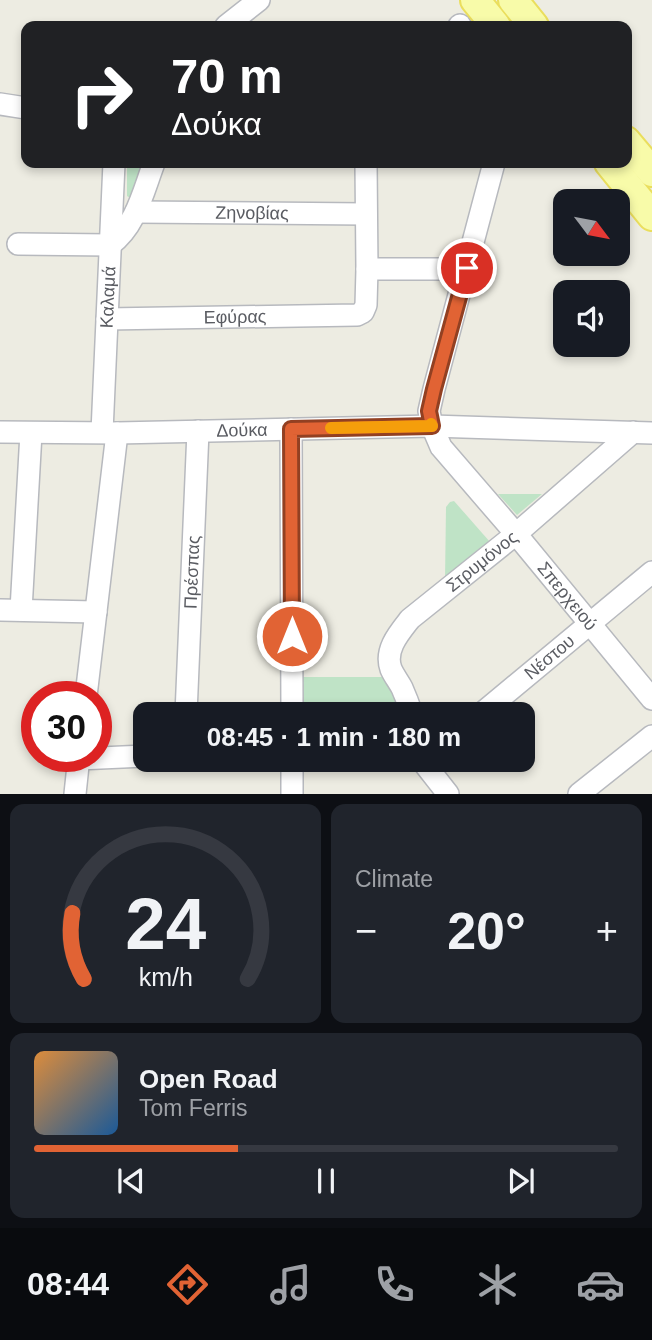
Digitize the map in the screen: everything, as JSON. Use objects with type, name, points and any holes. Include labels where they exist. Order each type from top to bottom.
[{"type":"main road","points":[[475,0],[492,21]]},
{"type":"main road","points":[[513,0],[530,21]]},
{"type":"main road","points":[[632,148],[652,172]]},
{"type":"main road","points":[[613,168],[652,216]]},
{"type":"street","points":[[232,13],[259,0]]},
{"type":"street","points":[[0,104],[21,107]]},
{"type":"street","name":"Καλαμά","points":[[88,681],[110,433],[107,319],[114,168]]},
{"type":"street","points":[[18,244],[110,245],[126,231],[152,168]]},
{"type":"street","points":[[366,168],[367,269],[467,268]]},
{"type":"street","points":[[432,426],[429,411],[434,389],[493,168]]},
{"type":"street","name":"Ζηνοβίας","points":[[136,212],[366,214]]},
{"type":"street","name":"Εφύρας","points":[[107,319],[357,315],[363,312],[366,305],[367,269]]},
{"type":"street","name":"Δούκα","points":[[0,432],[110,433],[432,426],[642,433]]},
{"type":"street","name":"Σπερχειού","points":[[432,426],[441,447],[652,699]]},
{"type":"street","points":[[291,429],[292,702]]},
{"type":"street","name":"Πρέσπας","points":[[187,702],[198,430]]},
{"type":"street","points":[[31,433],[10,610],[96,612]]},
{"type":"street","name":"Στρυμόνος","points":[[407,702],[391,668],[390,652],[410,619],[642,433]]},
{"type":"street","name":"Νέστου","points":[[495,702],[652,572]]},
{"type":"street","points":[[579,794],[652,736]]},
{"type":"street","points":[[112,757],[133,757]]},
{"type":"street","points":[[75,794],[77,772]]},
{"type":"street","points":[[292,772],[292,794]]},
{"type":"street","points":[[431,772],[448,794]]},
{"type":"green space","points":[[127,168],[141,168],[130,198],[127,196]]},
{"type":"green space","points":[[498,494],[542,494],[517,515]]},
{"type":"green space","points":[[454,501],[490,542],[445,580],[446,507]]},
{"type":"green space","points":[[301,677],[389,677],[397,702],[300,702]]},
{"type":"slow traffic","points":[[331,428],[432,426],[431,424]]},
{"type":"route","points":[[292,636],[291,429],[432,426],[429,411],[467,268]]}]
